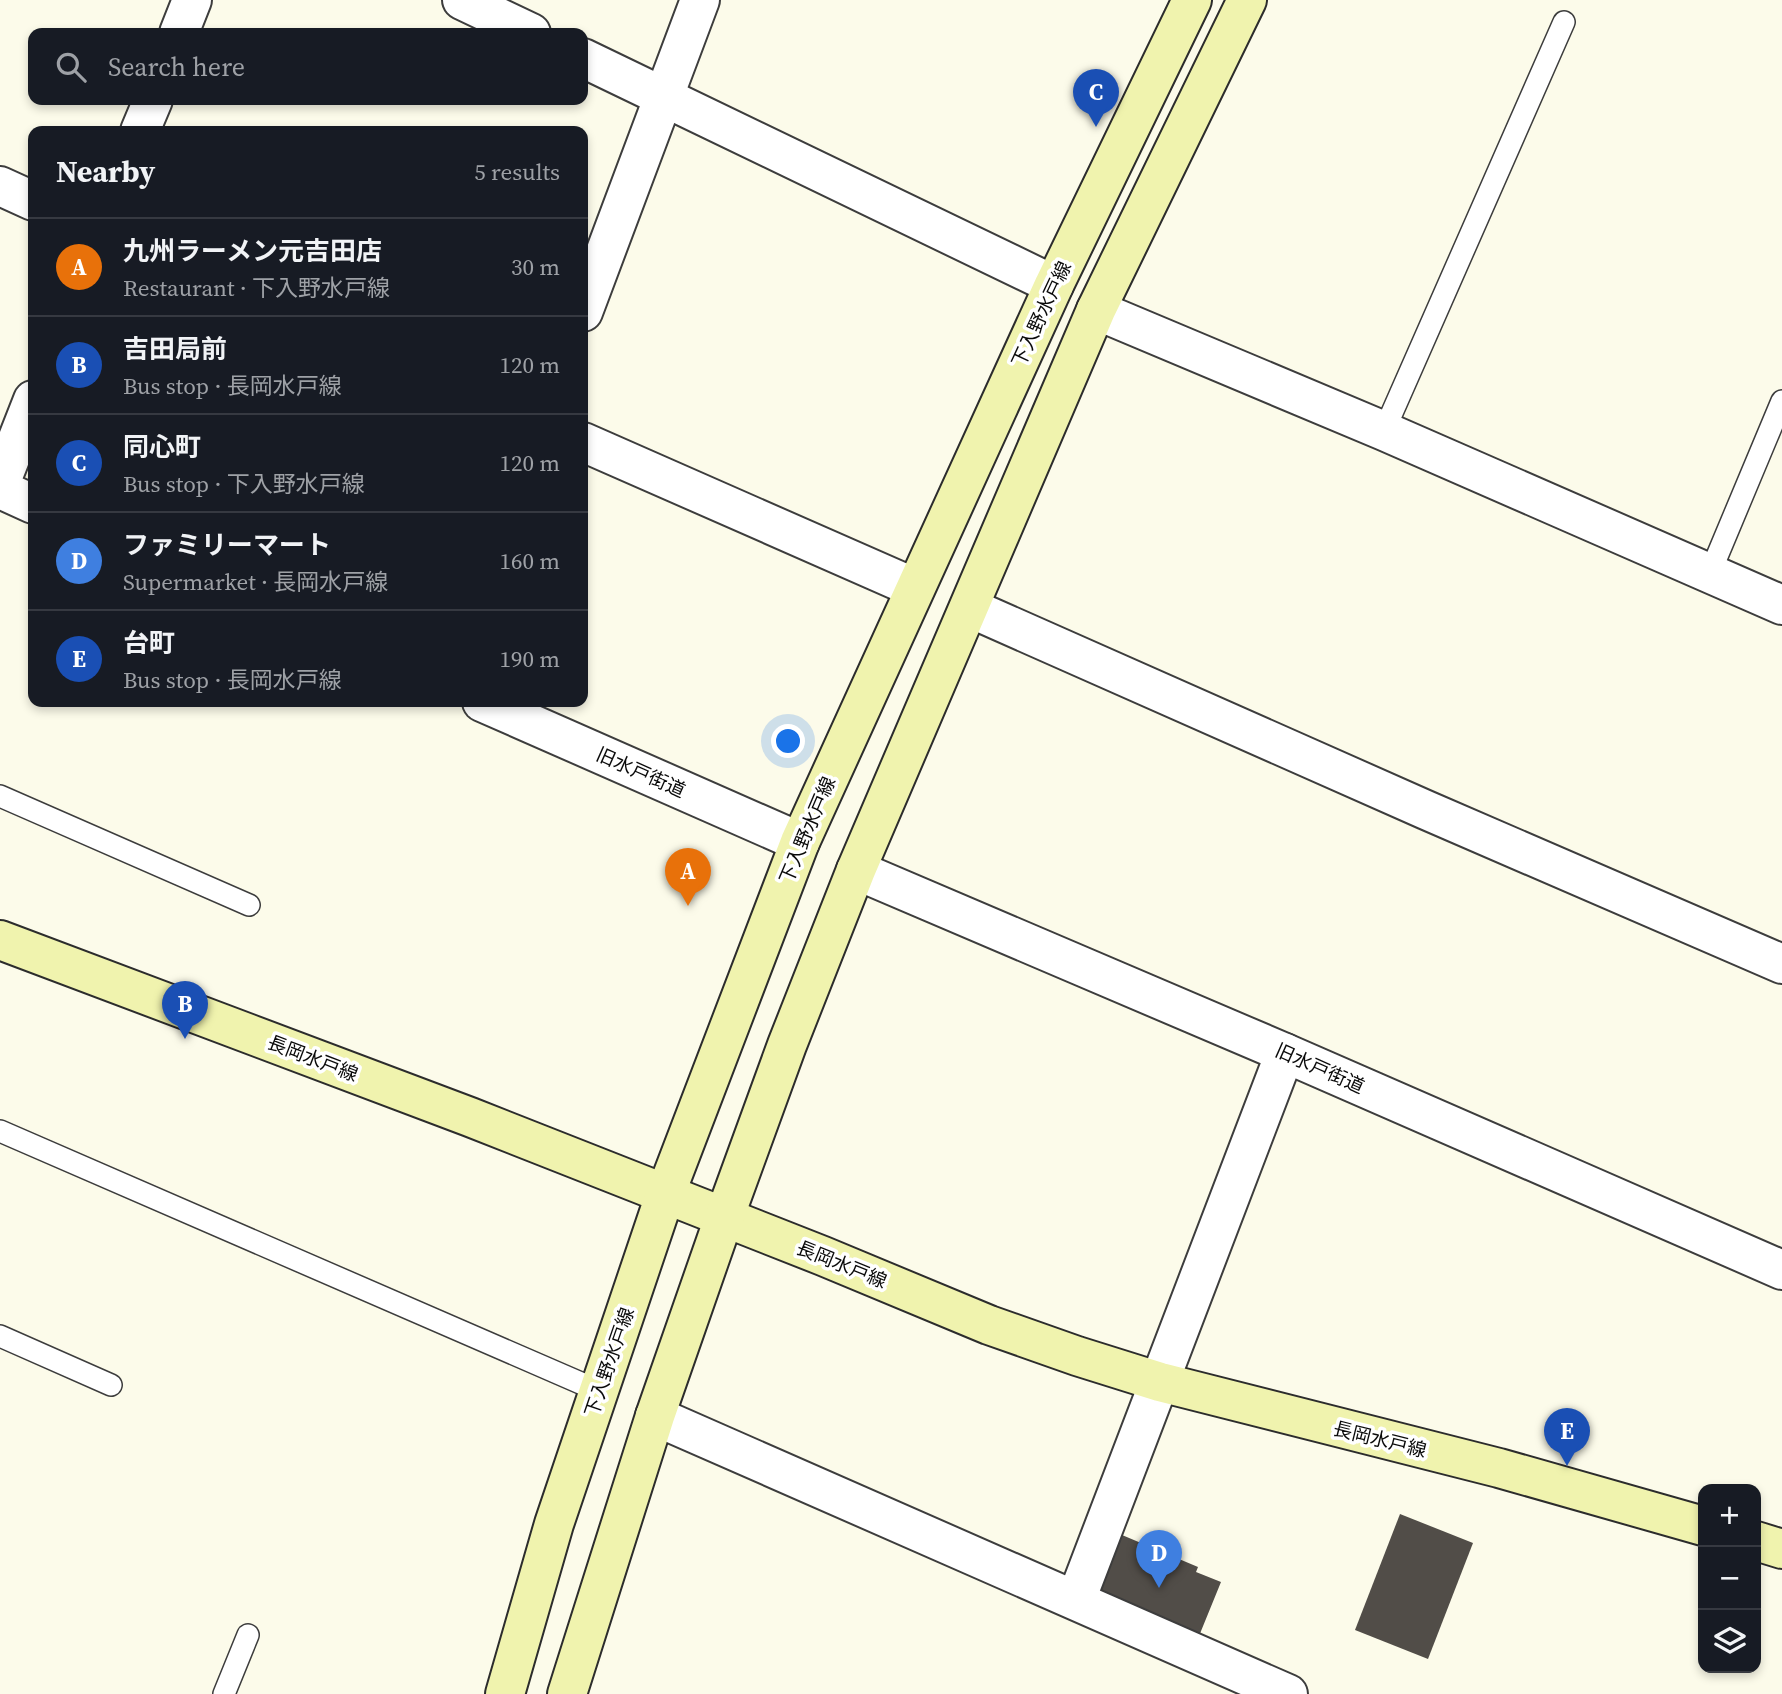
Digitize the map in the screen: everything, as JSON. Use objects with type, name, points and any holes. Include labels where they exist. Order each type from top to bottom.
[{"type":"main road","name":"下入野水戸線","points":[[505,1694],[554,1524],[666,1195],[800,842],[1054,285],[1192,0]]},
{"type":"main road","points":[[567,1694],[655,1416],[724,1217],[787,1045],[856,870],[1096,310],[1247,0]]},
{"type":"main road","name":"長岡水戸線","points":[[0,940],[470,1117],[989,1325],[1160,1382],[1499,1468],[1698,1526]]},
{"type":"main road","points":[[1761,1543],[1782,1549]]},
{"type":"street","points":[[181,28],[192,0]]},
{"type":"street","points":[[462,0],[521,28]]},
{"type":"street","points":[[588,299],[700,0]]},
{"type":"street","points":[[588,60],[1054,285]]},
{"type":"street","points":[[142,126],[151,105]]},
{"type":"street","points":[[0,186],[28,199]]},
{"type":"street","points":[[1096,310],[1384,430],[1782,605]]},
{"type":"street","points":[[28,413],[0,487],[28,501]]},
{"type":"street","points":[[588,444],[915,588]]},
{"type":"street","points":[[970,608],[1782,964]]},
{"type":"street","name":"旧水戸街道","points":[[493,707],[800,842]]},
{"type":"street","name":"旧水戸街道","points":[[856,870],[1285,1053],[1782,1270]]},
{"type":"street","points":[[1076,1600],[1285,1053]]},
{"type":"street","points":[[655,1416],[1288,1694]]},
{"type":"lane","points":[[1384,430],[1564,22]]},
{"type":"lane","points":[[1710,573],[1782,401]]},
{"type":"lane","points":[[0,796],[249,905]]},
{"type":"lane","points":[[0,1131],[599,1391]]},
{"type":"lane","points":[[0,1336],[111,1385]]},
{"type":"lane","points":[[224,1694],[248,1635]]},
{"type":"building","points":[[1400,1514],[1473,1543],[1428,1659],[1355,1630]]},
{"type":"building","points":[[1122,1535],[1198,1567],[1196,1572],[1221,1582],[1199,1636],[1098,1595]]},
{"type":"place","name":"同心町","points":[[1096,127]]},
{"type":"place","name":"九州ラーメン元吉田店","points":[[688,906]]},
{"type":"place","name":"吉田局前","points":[[185,1039]]},
{"type":"place","name":"台町","points":[[1567,1466]]},
{"type":"place","name":"ファミリーマート","points":[[1159,1588]]}]
